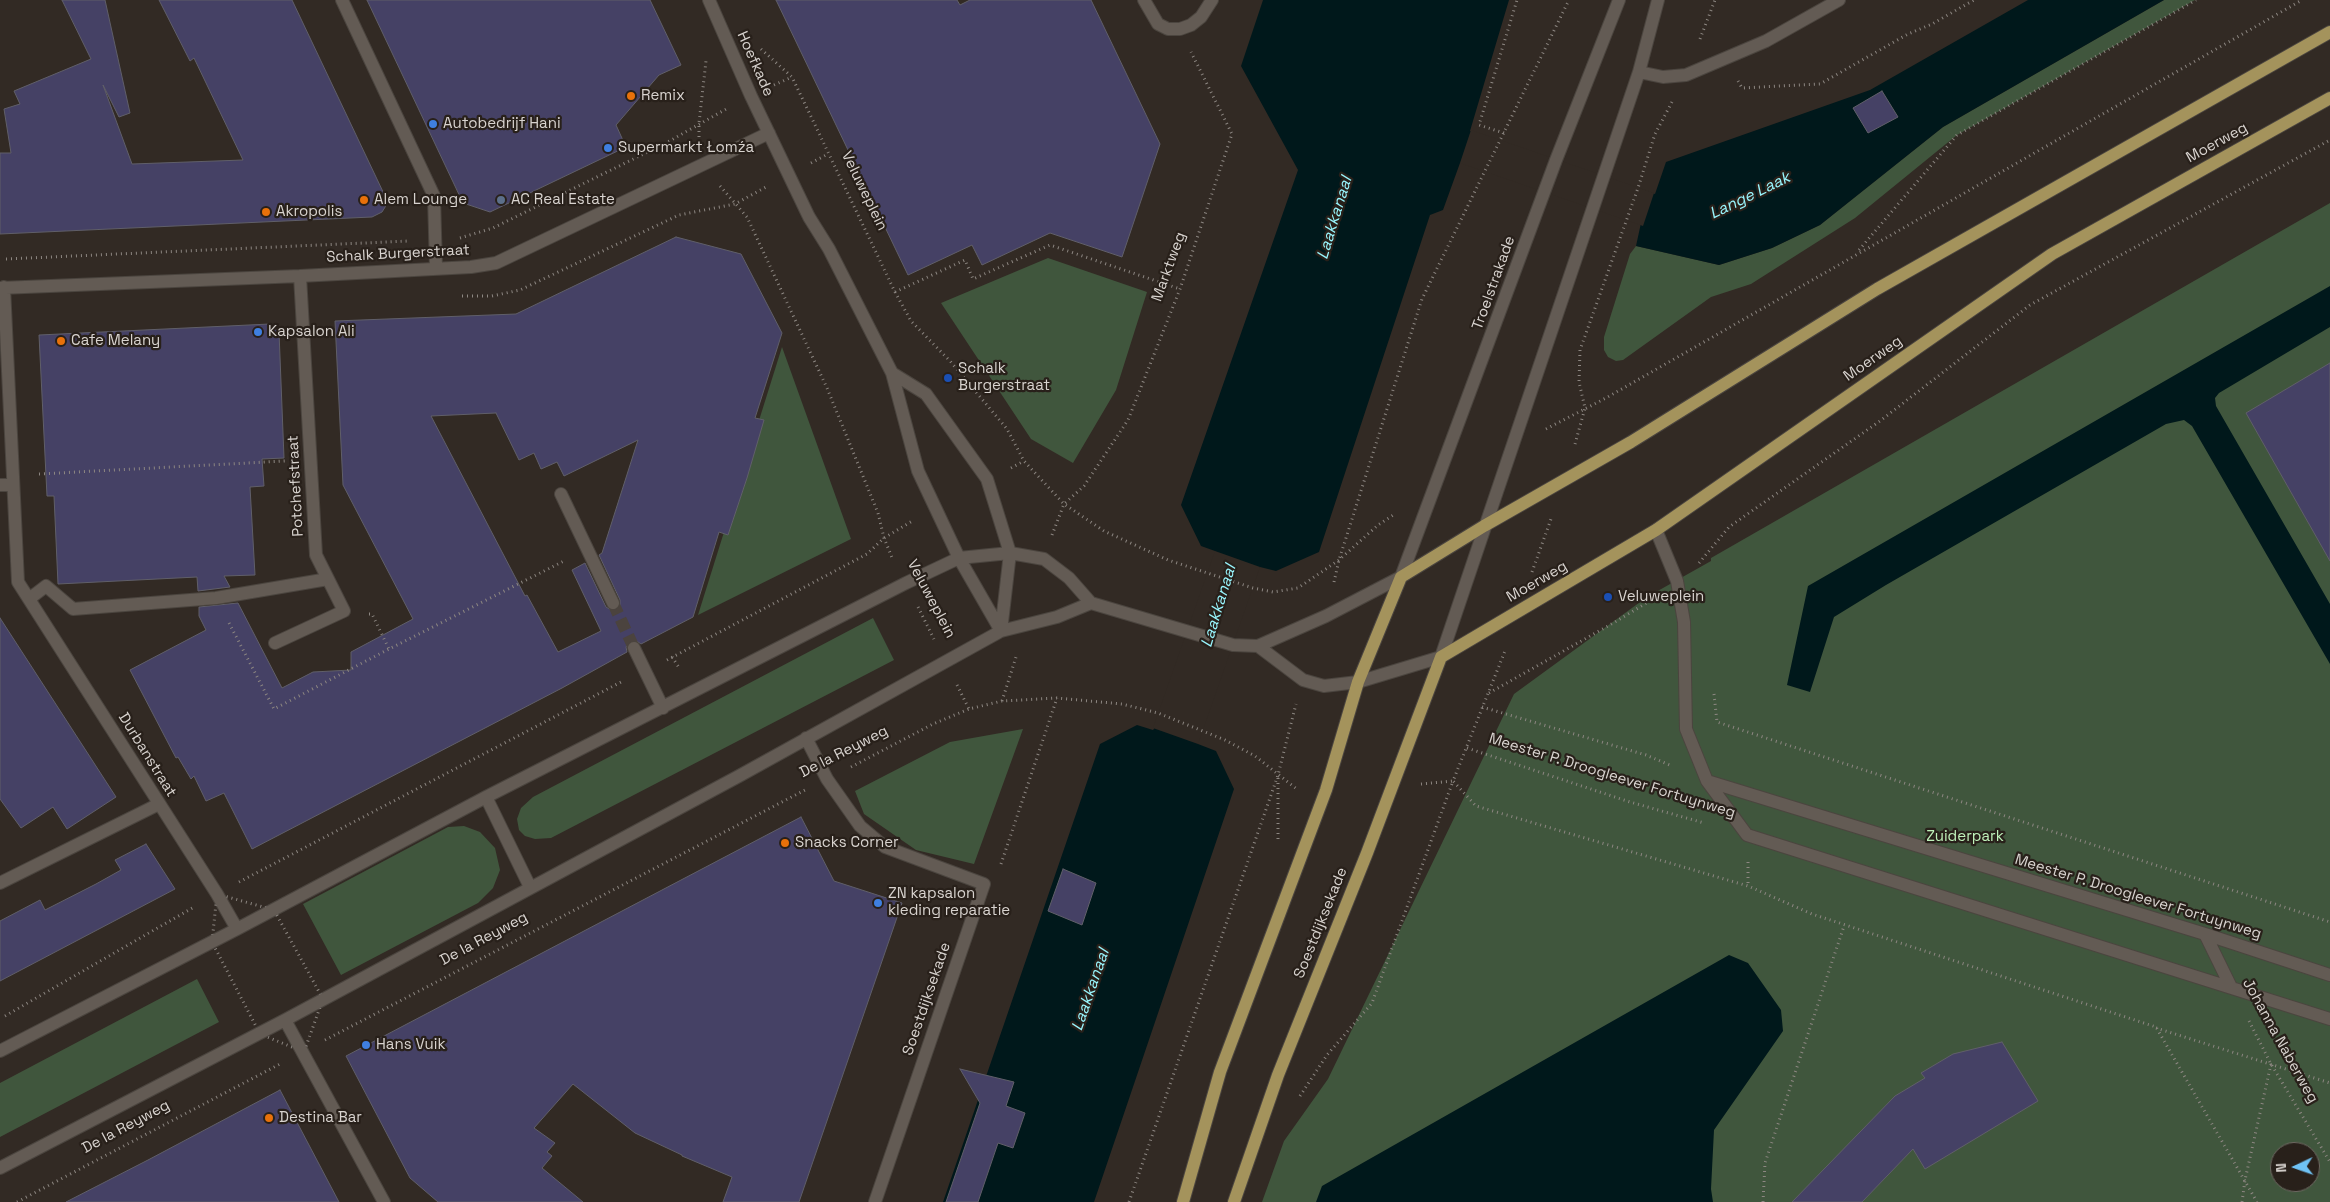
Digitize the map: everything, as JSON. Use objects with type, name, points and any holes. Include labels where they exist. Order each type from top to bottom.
[{"type":"main road","points":[[1183,1202],[1220,1072],[1326,790],[1358,682],[1401,577],[1484,526],[1631,442],[1877,289],[2330,32]]},
{"type":"main road","name":"Moerweg","points":[[1441,657],[1656,530],[2052,254],[2330,98]]},
{"type":"main road","name":"Soestdijksekade","points":[[1234,1202],[1278,1075],[1367,853],[1441,657]]},
{"type":"street","points":[[342,0],[434,196],[436,269]]},
{"type":"street","name":"Hoefkade","points":[[710,0],[769,133]]},
{"type":"street","points":[[1144,0],[1158,24],[1168,29],[1180,29],[1191,24],[1201,17],[1212,0]]},
{"type":"street","name":"Troelstrakade","points":[[1401,577],[1556,160],[1619,0]]},
{"type":"street","points":[[1258,646],[1302,680],[1324,686],[1358,682],[1441,657],[1484,526],[1514,446],[1639,72],[1658,0]]},
{"type":"street","points":[[1639,72],[1663,77],[1686,76],[1766,41],[1839,0]]},
{"type":"street","points":[[769,133],[809,217],[829,249],[892,373],[918,471],[959,558],[1001,631]]},
{"type":"street","name":"Schalk Burgerstraat","points":[[2,287],[300,276],[436,269],[496,263],[769,133]]},
{"type":"street","name":"Potchefstraat","points":[[300,276],[316,555],[344,611]]},
{"type":"street","name":"Durbanstraat","points":[[2,287],[18,582],[217,894],[237,929]]},
{"type":"street","points":[[892,373],[926,394],[987,479],[1010,552],[1001,631]]},
{"type":"street","points":[[0,485],[13,485]]},
{"type":"street","points":[[561,494],[613,603]]},
{"type":"street","name":"Meester P. Droogleever Fortuynweg","points":[[1656,530],[1676,581],[1684,622],[1686,729],[1707,781],[1747,835],[2330,1019]]},
{"type":"street","points":[[0,1051],[274,910],[486,796],[959,558],[1010,552],[1044,559],[1069,578],[1091,603],[1187,633],[1233,645],[1258,646],[1326,616],[1401,577]]},
{"type":"street","points":[[29,598],[46,586],[73,609],[216,598],[328,579]]},
{"type":"street","points":[[1001,631],[1057,617],[1091,603]]},
{"type":"street","points":[[275,643],[344,611]]},
{"type":"street","name":"De la Reyweg","points":[[0,1168],[260,1034],[739,776],[1001,631]]},
{"type":"street","points":[[634,648],[663,708]]},
{"type":"street","points":[[806,738],[827,779],[860,826],[885,848],[984,884]]},
{"type":"street","name":"Meester P. Droogleever Fortuynweg","points":[[1707,781],[2205,934],[2330,975]]},
{"type":"street","points":[[486,796],[530,887]]},
{"type":"street","points":[[0,883],[159,804]]},
{"type":"street","name":"Soestdijksekade","points":[[875,1202],[984,884]]},
{"type":"street","name":"Johanna Naberweg","points":[[2205,934],[2231,987]]},
{"type":"street","points":[[286,1020],[384,1202]]},
{"type":"path","points":[[1504,133],[1479,125],[1517,0]]},
{"type":"path","points":[[1339,560],[1422,299],[1569,0]]},
{"type":"path","points":[[1726,59],[1742,88],[1820,84],[1908,34],[1932,24],[1974,0]]},
{"type":"path","points":[[1857,253],[1957,135],[2196,0]]},
{"type":"path","points":[[1585,408],[2302,0]]},
{"type":"path","name":"Marktweg","points":[[1064,504],[1084,486],[1128,420],[1180,289],[1232,134],[1180,29]]},
{"type":"path","name":"Schalk Burgerstraat","points":[[0,259],[436,240],[467,237],[493,228],[666,143],[699,123],[707,55]]},
{"type":"path","points":[[1482,707],[1497,673],[1565,479],[1585,408],[1579,382],[1580,350],[1627,220],[1655,134],[1686,76]]},
{"type":"path","name":"Veluweplein","points":[[792,77],[895,292],[911,321],[950,361],[1007,429],[1024,460],[1064,504],[1104,530],[1168,560],[1253,588]]},
{"type":"path","points":[[1488,693],[1656,597],[1701,561],[1729,527],[1880,421],[2030,305],[2330,140]]},
{"type":"path","name":"Veluweplein","points":[[735,204],[747,217],[827,388],[878,514],[884,538],[969,709]]},
{"type":"path","points":[[895,292],[965,260],[973,279],[1050,245],[1180,289]]},
{"type":"path","points":[[38,474],[310,460]]},
{"type":"path","points":[[234,885],[867,554],[884,538]]},
{"type":"path","points":[[216,598],[274,709],[587,549]]},
{"type":"path","points":[[1701,561],[1702,571]]},
{"type":"path","points":[[344,611],[372,614],[389,649]]},
{"type":"path","points":[[1713,684],[1717,722],[2330,922]]},
{"type":"path","points":[[969,709],[1002,701],[1057,698],[1122,704],[1158,713],[1225,740],[1255,756],[1278,775],[1129,1202]]},
{"type":"path","points":[[984,884],[998,875],[1057,698]]},
{"type":"path","name":"Meester P. Droogleever Fortuynweg","points":[[1707,781],[1646,755],[1482,707],[1467,748],[1630,802],[1747,835]]},
{"type":"path","name":"De la Reyweg","points":[[321,1042],[933,724],[969,709]]},
{"type":"path","points":[[1300,1097],[1327,1055],[1372,1003],[1453,781],[1476,806],[1748,886],[1844,926],[2330,1083]]},
{"type":"path","points":[[217,894],[274,910],[323,999],[304,1052],[260,1034],[212,942],[217,894]]},
{"type":"path","points":[[0,1019],[200,903]]},
{"type":"path","points":[[1763,1202],[1765,1163],[1844,926]]},
{"type":"path","name":"Johanna Naberweg","points":[[2231,987],[2272,1064],[2330,1162]]},
{"type":"path","points":[[2156,1028],[2257,1202]]},
{"type":"path","name":"De la Reyweg","points":[[17,1202],[286,1061]]},
{"type":"path","points":[[2242,1202],[2245,1180],[2272,1064]]},
{"type":"green space","points":[[2164,0],[2195,0],[1957,135],[1855,218],[1751,284],[1711,297],[1623,360],[1616,361],[1608,357],[1604,350],[1604,337],[1630,254],[1636,246],[1719,265],[1772,248],[1820,225],[1943,127]]},
{"type":"green space","name":"Zuiderpark","points":[[2330,203],[2330,1202],[1262,1202],[1284,1141],[1328,1079],[1514,694],[1647,597],[1711,561],[1711,558]]},
{"type":"green space","points":[[1048,258],[1147,292],[1116,390],[1073,463],[1031,439],[941,303]]},
{"type":"green space","points":[[782,347],[851,539],[698,615]]},
{"type":"green space","points":[[873,618],[894,660],[551,838],[535,839],[525,836],[519,830],[517,819],[521,808],[533,797]]},
{"type":"green space","points":[[1023,729],[974,864],[916,850],[864,814],[855,791],[950,742]]},
{"type":"green space","points":[[464,826],[480,832],[495,848],[500,870],[493,888],[478,903],[341,975],[303,904],[448,827]]},
{"type":"green space","points":[[197,979],[219,1022],[0,1137],[0,1083]]},
{"type":"water","points":[[1263,0],[1509,0],[1470,131],[1655,194],[1666,162],[1870,90],[2028,0],[2164,0],[1943,127],[1820,225],[1772,248],[1719,265],[1636,246],[1641,223],[1464,162],[1460,163],[1443,210],[1430,215],[1319,552],[1276,571],[1260,567],[1258,569],[1197,738],[1198,744],[1216,751],[1234,789],[1094,1202],[943,1202],[1100,744],[1137,725],[1153,730],[1157,725],[1216,554],[1215,551],[1201,546],[1181,505],[1298,170],[1241,66]]},
{"type":"water","points":[[2330,286],[2330,327],[2219,393],[2215,398],[2216,406],[2330,604],[2330,664],[2192,426],[2184,420],[2166,424],[1886,585],[1834,617],[1810,692],[1787,685],[1808,586]]},
{"type":"water","points":[[1729,955],[1748,963],[1781,1010],[1783,1031],[1714,1130],[1711,1189],[1713,1202],[1316,1202],[1322,1186]]},
{"type":"pier","points":[[1471,130],[1654,193],[1643,226],[1460,163]]},
{"type":"pier","points":[[1215,551],[1260,567],[1198,744],[1153,728]]},
{"type":"building","points":[[62,0],[105,0],[130,113],[119,117],[103,85],[132,164],[243,160],[194,58],[190,61],[159,0],[292,0],[385,196],[387,204],[382,212],[372,217],[0,234],[0,153],[11,153],[4,109],[20,104],[14,91],[91,59]]},
{"type":"building","points":[[367,0],[650,0],[681,65],[659,75],[616,125],[626,147],[490,212],[463,203]]},
{"type":"building","points":[[776,0],[957,0],[960,5],[970,0],[1091,0],[1160,144],[1122,257],[1050,233],[982,265],[972,245],[908,275]]},
{"type":"building","points":[[1882,91],[1898,117],[1868,133],[1853,108]]},
{"type":"building","points":[[676,237],[741,254],[782,333],[755,418],[764,420],[747,478],[728,535],[719,532],[693,617],[641,644],[635,640],[630,641],[626,647],[627,652],[562,688],[252,849],[224,793],[206,801],[194,776],[191,779],[178,757],[176,758],[130,670],[206,630],[199,616],[199,607],[238,603],[282,688],[313,672],[351,670],[351,652],[413,619],[343,485],[335,321],[516,314]],"holes":[[[496,413],[519,460],[534,453],[541,469],[557,462],[564,476],[638,440],[602,553],[599,555],[620,600],[620,607],[613,611],[606,607],[585,563],[572,570],[601,631],[558,652],[527,595],[525,596],[431,416]]]},
{"type":"building","points":[[270,324],[279,332],[284,458],[262,459],[264,486],[250,487],[255,575],[224,576],[230,587],[198,591],[197,577],[58,584],[54,496],[47,496],[39,335]]},
{"type":"building","points":[[2330,363],[2330,561],[2246,413]]},
{"type":"building","points":[[0,618],[116,797],[67,829],[53,807],[21,828],[0,799]]},
{"type":"building","points":[[801,817],[834,881],[902,903],[799,1202],[723,1202],[732,1177],[682,1156],[635,1133],[573,1084],[534,1128],[555,1143],[547,1152],[552,1156],[542,1168],[583,1202],[438,1202],[410,1178],[346,1056]]},
{"type":"building","points":[[146,844],[175,889],[0,981],[0,921],[40,900],[45,910],[96,884],[121,870],[115,860]]},
{"type":"building","points":[[1063,869],[1096,883],[1082,925],[1048,911]]},
{"type":"building","points":[[2002,1042],[2038,1101],[1925,1169],[1913,1149],[1862,1202],[1792,1202],[1895,1096],[1925,1078],[1921,1073],[1953,1054]]},
{"type":"building","points":[[960,1069],[1014,1082],[1006,1106],[1025,1113],[1013,1148],[998,1143],[978,1202],[946,1202],[980,1103]]},
{"type":"building","points":[[280,1090],[339,1202],[66,1202],[148,1160]]},
{"type":"tunnel","points":[[613,603],[634,648]]},
{"type":"place","name":"Remix","points":[[631,96]]},
{"type":"place","name":"Autobedrijf Hani","points":[[433,124]]},
{"type":"place","name":"Supermarkt Łomźa","points":[[608,148]]},
{"type":"place","name":"Alem Lounge","points":[[364,200]]},
{"type":"place","name":"AC Real Estate","points":[[501,200]]},
{"type":"place","name":"Akropolis","points":[[266,212]]},
{"type":"place","name":"Kapsalon Ali","points":[[258,332]]},
{"type":"place","name":"Cafe Melany","points":[[61,341]]},
{"type":"place","name":"Schalk Burgerstraat","points":[[948,378]]},
{"type":"place","name":"Veluweplein","points":[[1608,597]]},
{"type":"place","name":"Snacks Corner","points":[[785,843]]},
{"type":"place","name":"ZN kapsalon kleding reparatie","points":[[878,903]]},
{"type":"place","name":"Hans Vuik","points":[[366,1045]]},
{"type":"place","name":"Destina Bar","points":[[269,1118]]},
{"type":"water label","name":"Lange Laak","points":[[1750,196]]},
{"type":"water label","name":"Laakkanaal","points":[[1335,218]]},
{"type":"water label","name":"Laakkanaal","points":[[1219,606]]},
{"type":"water label","name":"Laakkanaal","points":[[1091,990]]}]
